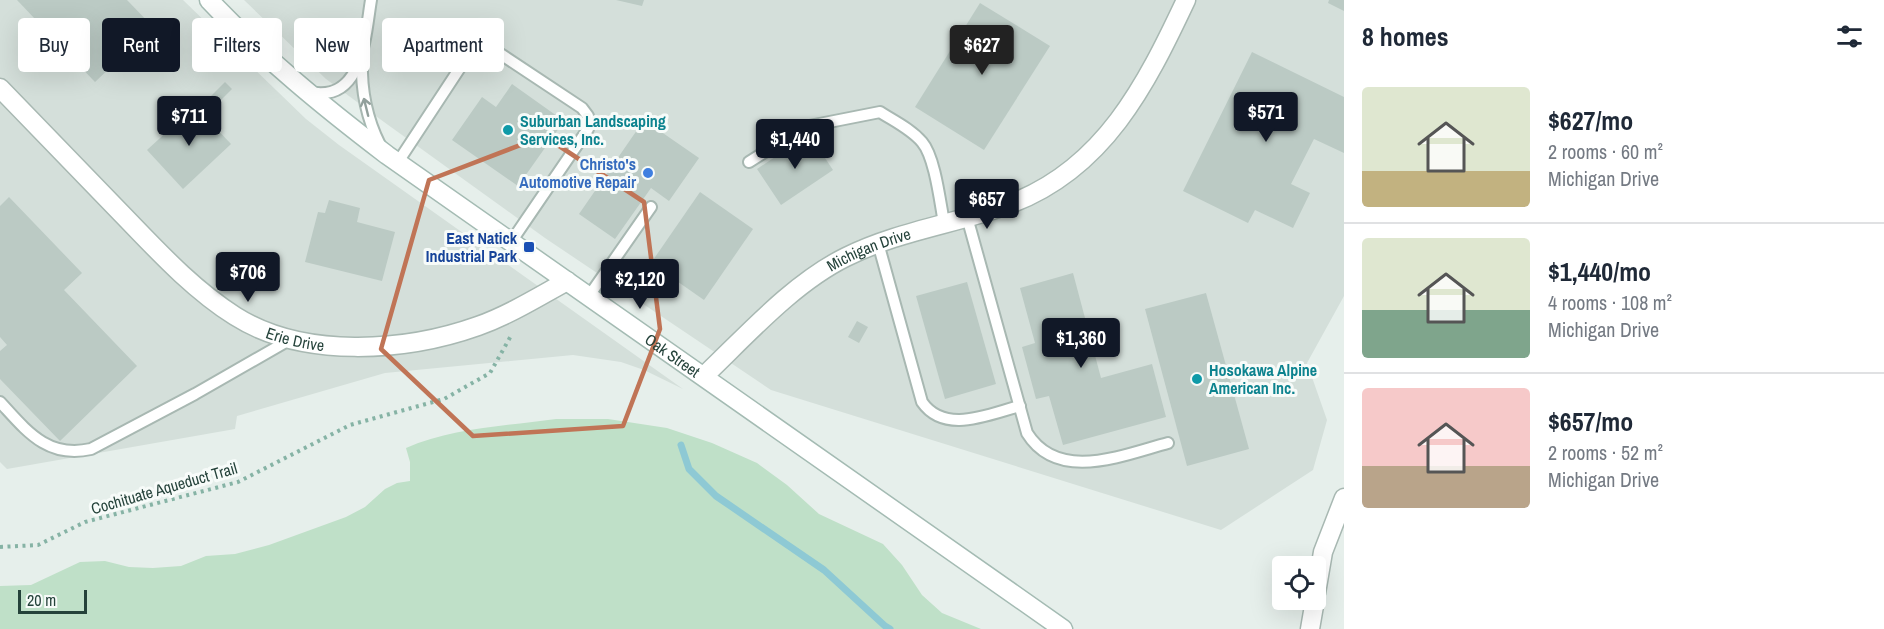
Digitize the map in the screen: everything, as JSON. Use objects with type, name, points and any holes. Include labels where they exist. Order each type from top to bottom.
[{"type":"street","name":"Oak Street","points":[[209,0],[247,39],[304,90],[392,158],[1064,629]]},
{"type":"street","name":"Michigan Drive","points":[[704,376],[769,314],[809,280],[844,258],[878,243],[1011,203],[1068,173],[1095,150],[1120,121],[1145,82],[1186,0]]},
{"type":"street","name":"Erie Drive","points":[[0,88],[160,254],[192,284],[237,317],[263,330],[292,339],[343,346],[411,342],[454,334],[479,325],[567,282]]},
{"type":"street","points":[[1322,556],[1324,546],[1344,498]]},
{"type":"street","points":[[1310,629],[1313,610]]},
{"type":"lane","points":[[368,18],[371,0]]},
{"type":"lane","points":[[363,72],[364,100],[373,132],[392,158],[469,54],[480,46],[493,49],[582,108],[588,116],[588,129],[512,242]]},
{"type":"lane","points":[[304,90],[320,94],[329,93],[345,85],[354,72]]},
{"type":"lane","points":[[749,162],[804,127],[880,112],[913,133],[925,145],[931,160],[944,223]]},
{"type":"lane","points":[[589,296],[651,207]]},
{"type":"lane","points":[[967,217],[1027,433],[1040,450],[1059,459],[1081,462],[1103,460],[1168,443]]},
{"type":"lane","points":[[878,243],[925,407],[945,419],[965,421],[1020,406]]},
{"type":"lane","points":[[0,402],[29,434],[52,446],[83,451],[91,449],[195,394],[292,339]]},
{"type":"path","name":"Cochituate Aqueduct Trail","points":[[0,547],[38,545],[85,522],[238,482],[350,425],[444,399],[490,373],[526,303]]},
{"type":"highlighted area","points":[[544,136],[644,202],[660,329],[623,426],[473,436],[381,349],[429,180]]},
{"type":"shaded area","name":"East Natick Industrial Park","points":[[0,0],[183,0],[202,18],[192,18],[192,72],[257,72],[306,119],[339,145],[683,389],[644,370],[621,362],[573,355],[385,373],[237,416],[235,429],[7,469],[0,462]]},
{"type":"shaded area","name":"East Natick Industrial Park","points":[[244,0],[1344,0],[1344,296],[1307,363],[1327,420],[1313,470],[1221,530],[771,390],[545,238],[326,79],[319,72],[370,72],[370,18],[294,18],[294,48],[282,37],[282,18],[263,18]]},
{"type":"green space","points":[[556,419],[608,419],[667,428],[712,443],[757,463],[787,485],[819,514],[883,544],[902,565],[922,595],[942,613],[981,629],[0,629],[0,586],[31,585],[80,562],[105,561],[129,567],[153,568],[181,566],[206,556],[235,554],[269,545],[346,517],[365,507],[385,489],[397,483],[410,481],[410,462],[406,448],[460,432]]},
{"type":"building","points":[[17,0],[127,0],[144,18],[102,18],[102,72],[106,72],[95,82],[85,72],[90,72],[90,18],[34,18]]},
{"type":"building","points":[[616,0],[644,0],[642,6]]},
{"type":"building","points":[[1329,0],[1344,0],[1344,11],[1328,3]]},
{"type":"building","points":[[980,3],[1050,46],[984,150],[915,107]]},
{"type":"building","points":[[1252,52],[1344,97],[1344,153],[1314,139],[1291,184],[1310,193],[1293,228],[1255,210],[1248,223],[1183,191]]},
{"type":"building","points":[[225,82],[232,89],[217,104],[210,97]]},
{"type":"building","name":"Suburban Landscaping Services, Inc.","points":[[512,84],[564,121],[518,186],[452,140],[482,97],[496,107]]},
{"type":"building","points":[[195,106],[231,144],[183,189],[147,150]]},
{"type":"building","name":"Christo's Automotive Repair","points":[[644,120],[699,158],[669,201],[651,188],[615,239],[579,214]]},
{"type":"building","points":[[809,134],[833,170],[781,205],[757,169]]},
{"type":"building","points":[[700,192],[753,229],[704,300],[651,263]]},
{"type":"building","points":[[9,197],[82,273],[64,290],[137,366],[60,441],[0,379],[0,351],[7,345],[0,337],[0,206]]},
{"type":"building","points":[[329,200],[360,208],[357,222],[395,232],[382,281],[305,262],[318,212],[325,213]]},
{"type":"building","points":[[1073,273],[1101,378],[1152,364],[1166,417],[1063,445],[1049,396],[1036,399],[1022,347],[1035,343],[1020,288]]},
{"type":"building","points":[[967,282],[996,384],[945,399],[916,296]]},
{"type":"building","name":"Hosokawa Alpine American Inc.","points":[[1206,293],[1249,449],[1187,466],[1145,309]]},
{"type":"building","points":[[857,321],[868,327],[859,343],[848,337]]},
{"type":"waterway","points":[[681,445],[689,469],[716,496],[824,570],[890,629]]},
{"type":"place","name":"Suburban Landscaping Services, Inc.","points":[[508,130]]},
{"type":"place","name":"Christo's Automotive Repair","points":[[648,173]]},
{"type":"place","name":"East Natick Industrial Park","points":[[529,247]]},
{"type":"place","name":"Hosokawa Alpine American Inc.","points":[[1197,379]]}]
